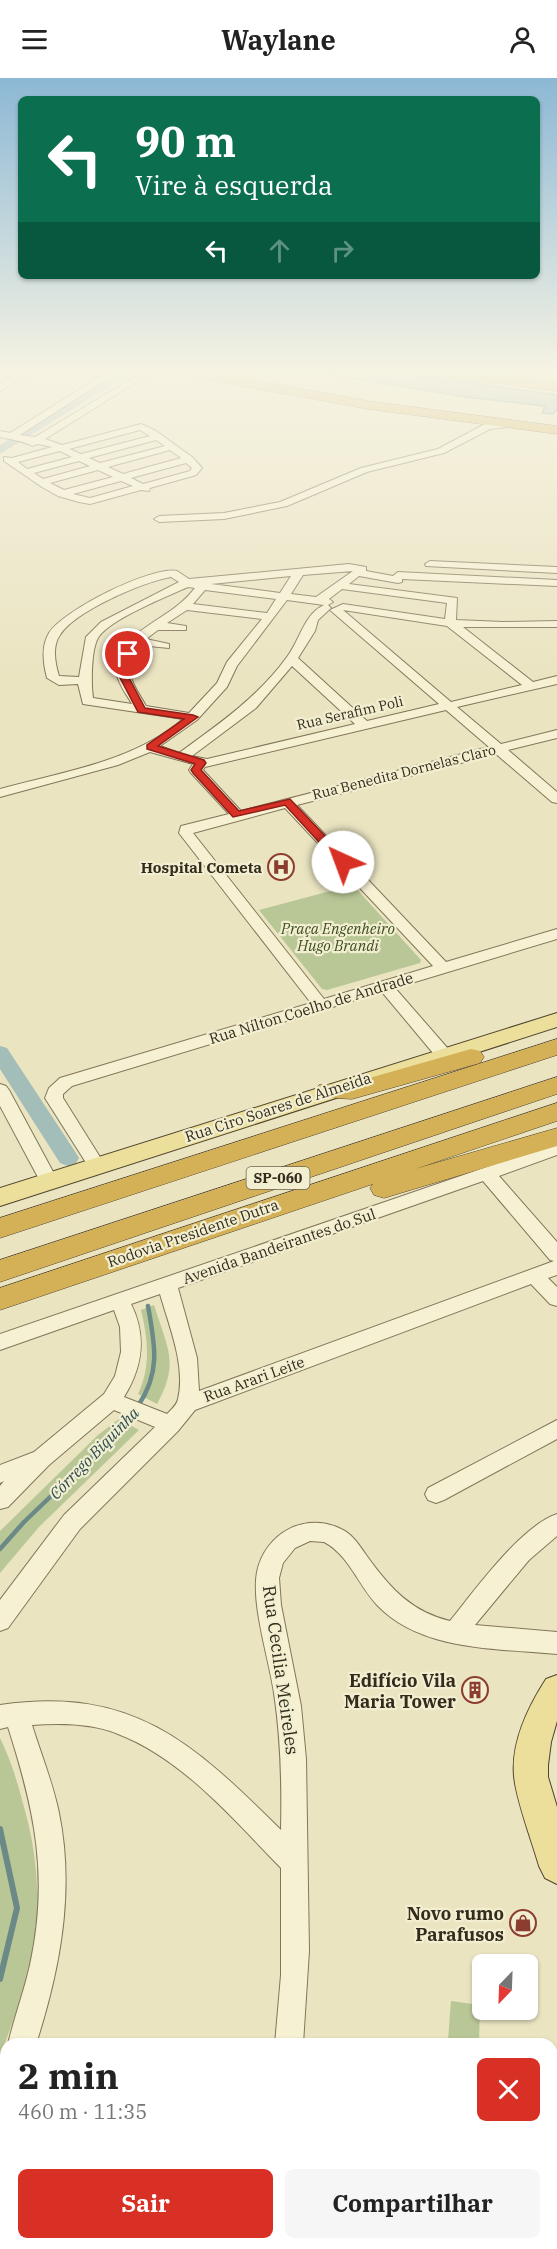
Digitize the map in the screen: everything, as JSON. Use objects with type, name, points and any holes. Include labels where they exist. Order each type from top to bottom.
[{"type":"highway","points":[[328,1091],[352,1090],[557,1036]]},
{"type":"highway","name":"SP-060","points":[[0,1228],[557,1047]]},
{"type":"highway","name":"SP-060","points":[[0,1254],[557,1072]]},
{"type":"highway","name":"Rodovia Presidente Dutra","points":[[0,1271],[557,1085]]},
{"type":"highway","name":"Rodovia Presidente Dutra","points":[[0,1299],[557,1112]]},
{"type":"highway","points":[[237,1218],[272,1221],[557,1137]]},
{"type":"main road","name":"Rua Ciro Soares de Almeida","points":[[0,1197],[557,1020]]},
{"type":"main road","points":[[557,1690],[540,1719],[535,1734],[531,1777],[557,1866]]},
{"type":"street","points":[[31,474],[63,494],[92,501],[144,489],[161,489],[156,484],[187,474]]},
{"type":"street","points":[[43,482],[70,474]]},
{"type":"street","points":[[116,474],[144,489]]},
{"type":"street","points":[[63,494],[131,474]]},
{"type":"street","points":[[159,519],[224,516],[283,504],[354,474]]},
{"type":"street","points":[[557,558],[430,561],[557,570]]},
{"type":"street","points":[[193,717],[87,701],[84,680],[89,661],[89,642],[96,632],[128,610],[187,583],[355,567],[361,571],[398,578],[557,583]]},
{"type":"street","points":[[0,793],[87,770],[150,747],[193,717],[223,684],[231,665],[270,617],[300,571]]},
{"type":"street","points":[[182,758],[240,716],[292,659],[309,631],[313,619],[330,606],[342,586],[361,571]]},
{"type":"street","points":[[84,680],[61,681],[53,678],[50,648],[59,628],[90,606],[147,580],[173,573],[187,583],[202,586],[285,595],[330,606],[450,623],[508,626],[557,624]]},
{"type":"street","points":[[439,600],[453,579]]},
{"type":"street","points":[[141,710],[136,695],[124,678],[122,670],[136,642],[153,626],[185,606],[202,586]]},
{"type":"street","points":[[342,586],[453,600],[450,623]]},
{"type":"street","points":[[185,606],[270,617]]},
{"type":"street","points":[[330,606],[555,796]]},
{"type":"street","points":[[450,623],[531,686]]},
{"type":"street","points":[[153,626],[182,628]]},
{"type":"street","points":[[136,642],[165,646]]},
{"type":"street","points":[[292,659],[364,725]]},
{"type":"street","name":"Rua Serafim Poli","points":[[150,747],[201,763],[557,680]]},
{"type":"street","name":"Rua Benedita Dornelas Claro","points":[[320,1004],[185,831],[188,827],[557,734]]},
{"type":"street","points":[[201,763],[196,770],[237,814]]},
{"type":"street","points":[[287,802],[443,968]]},
{"type":"street","name":"Rua Nílton Coelho de Andrade","points":[[96,1165],[54,1098],[55,1092],[66,1082],[557,934]]},
{"type":"street","points":[[384,986],[444,1055]]},
{"type":"street","points":[[1,1092],[49,1181]]},
{"type":"street","name":"Avenida Bandeirantes do Sul","points":[[0,1342],[557,1149]]},
{"type":"street","points":[[487,1174],[557,1255]]},
{"type":"street","name":"Rua Arari Leite","points":[[0,1621],[72,1522],[171,1425],[188,1404],[557,1267]]},
{"type":"street","points":[[534,1276],[557,1299]]},
{"type":"street","points":[[167,1284],[188,1360],[190,1374],[188,1404]]},
{"type":"street","points":[[0,1500],[41,1459],[117,1402],[133,1351],[129,1322],[119,1301]]},
{"type":"street","points":[[117,1402],[171,1425]]},
{"type":"street","points":[[436,1494],[557,1430]]},
{"type":"street","points":[[0,1474],[41,1459]]},
{"type":"street","points":[[455,1632],[521,1553],[557,1523]]},
{"type":"street","name":"Rua Cecilia Meireles","points":[[290,2038],[295,1993],[293,1745],[268,1586],[269,1569],[281,1545],[296,1535],[321,1531],[339,1539],[367,1576],[402,1612],[455,1632],[557,1643]]},
{"type":"street","points":[[24,2038],[47,1957],[53,1904],[53,1875],[48,1824],[8,1716],[93,1715],[123,1723],[146,1735],[206,1776],[294,1862]]},
{"type":"green space","name":"Praça Engenheiro Hugo Brandi","points":[[353,885],[421,960],[420,963],[327,990],[322,989],[259,910]]},
{"type":"green space","points":[[154,1305],[167,1344],[170,1366],[164,1390],[157,1404],[138,1394],[147,1363],[141,1310]]},
{"type":"green space","points":[[119,1419],[139,1430],[39,1527],[0,1573],[0,1531],[98,1435]]},
{"type":"green space","points":[[0,1738],[17,1781],[32,1841],[37,1903],[30,1963],[22,1993],[6,2038],[0,2038]]},
{"type":"green space","points":[[451,2001],[472,2004],[472,2020],[480,2020],[479,2038],[448,2038]]},
{"type":"waterway","name":"Córrego Biquinha","points":[[0,1053],[68,1158]]},
{"type":"waterway","name":"Córrego Biquinha","points":[[138,1406],[145,1394],[153,1370],[153,1333],[148,1306]]},
{"type":"waterway","name":"Córrego Biquinha","points":[[0,1549],[24,1522],[119,1431],[132,1415]]},
{"type":"waterway","name":"Córrego Biquinha","points":[[0,1829],[17,1908],[0,1979]]},
{"type":"place","name":"Hospital Cometa","points":[[281,867]]},
{"type":"place","name":"Edifício Vila Maria Tower","points":[[475,1690]]},
{"type":"place","name":"Novo rumo Parafusos","points":[[523,1923]]},
{"type":"route","points":[[128,654],[122,670],[124,678],[136,695],[141,710],[193,717],[150,747],[201,763],[196,770],[200,776],[237,814],[287,802],[343,862]]}]
